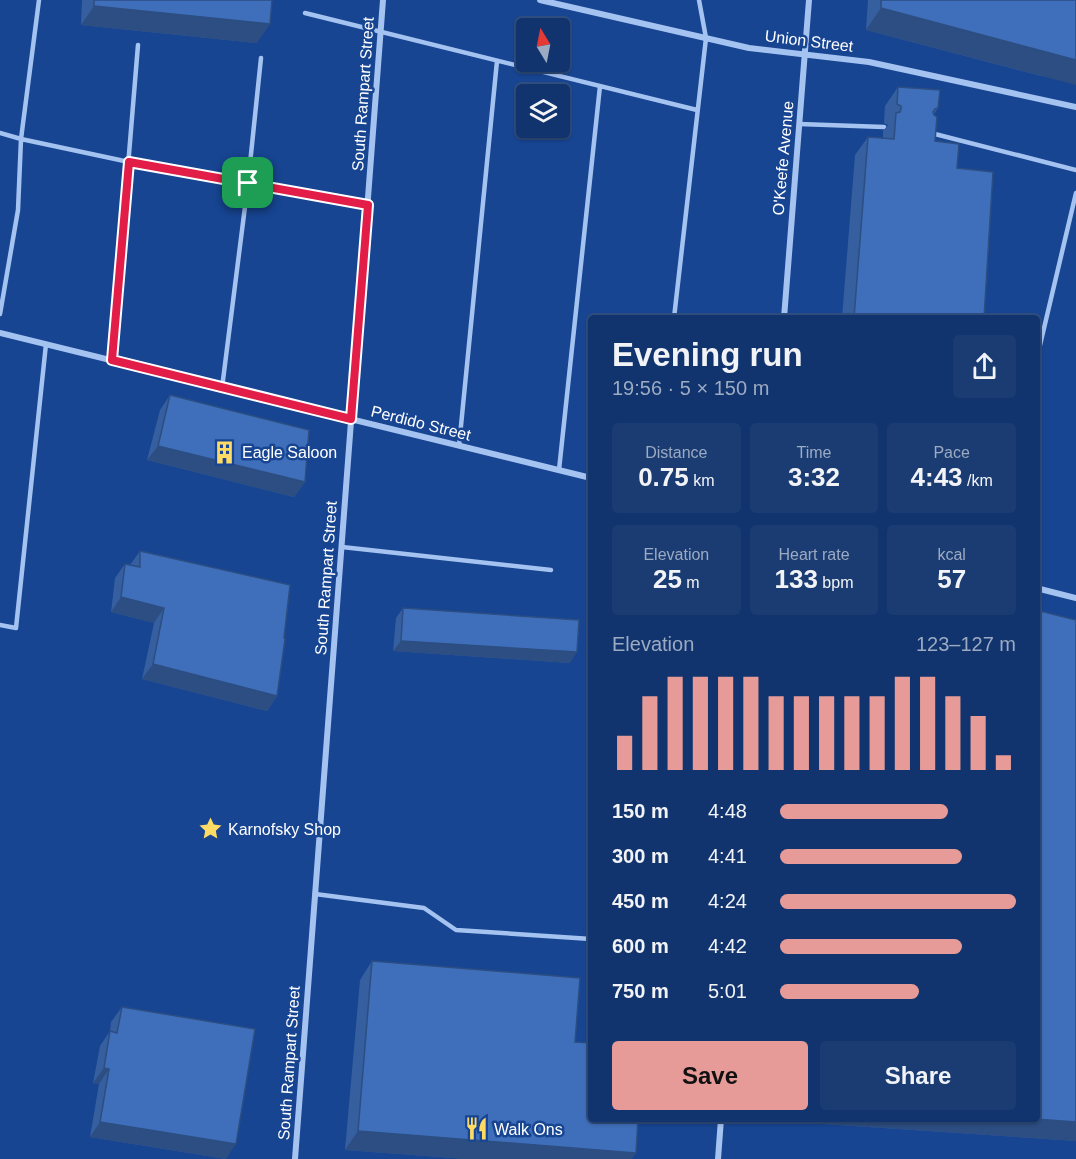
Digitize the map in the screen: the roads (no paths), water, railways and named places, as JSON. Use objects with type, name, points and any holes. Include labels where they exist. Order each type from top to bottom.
[{"type":"street","name":"South Rampart Street","points":[[295,1159],[383,0]]},
{"type":"street","name":"Union Street","points":[[540,0],[749,48],[869,62],[1076,107]]},
{"type":"street","name":"O'Keefe Avenue","points":[[784,315],[809,0]]},
{"type":"street","name":"Perdido Street","points":[[0,333],[588,477]]},
{"type":"street","points":[[1040,589],[1076,598]]},
{"type":"street","points":[[718,1159],[721,1122]]},
{"type":"lane","points":[[0,314],[18,210],[21,139],[39,0]]},
{"type":"lane","points":[[674,315],[706,38],[699,0]]},
{"type":"lane","points":[[305,13],[697,110]]},
{"type":"lane","points":[[112,360],[138,45]]},
{"type":"lane","points":[[222,388],[261,58]]},
{"type":"lane","points":[[459,446],[497,61]]},
{"type":"lane","points":[[559,470],[600,86]]},
{"type":"lane","points":[[799,124],[884,127]]},
{"type":"lane","points":[[925,131],[1076,170]]},
{"type":"lane","points":[[0,133],[129,162],[368,205]]},
{"type":"lane","points":[[1040,345],[1076,194]]},
{"type":"lane","points":[[0,626],[16,628],[46,344]]},
{"type":"lane","points":[[342,547],[551,570]]},
{"type":"lane","points":[[315,894],[424,908],[456,930],[588,939]]},
{"type":"place","name":"Eagle Saloon","points":[[224,452]]},
{"type":"place","name":"Karnofsky Shop","points":[[210,829]]},
{"type":"place","name":"Walk Ons","points":[[476,1129]]}]
